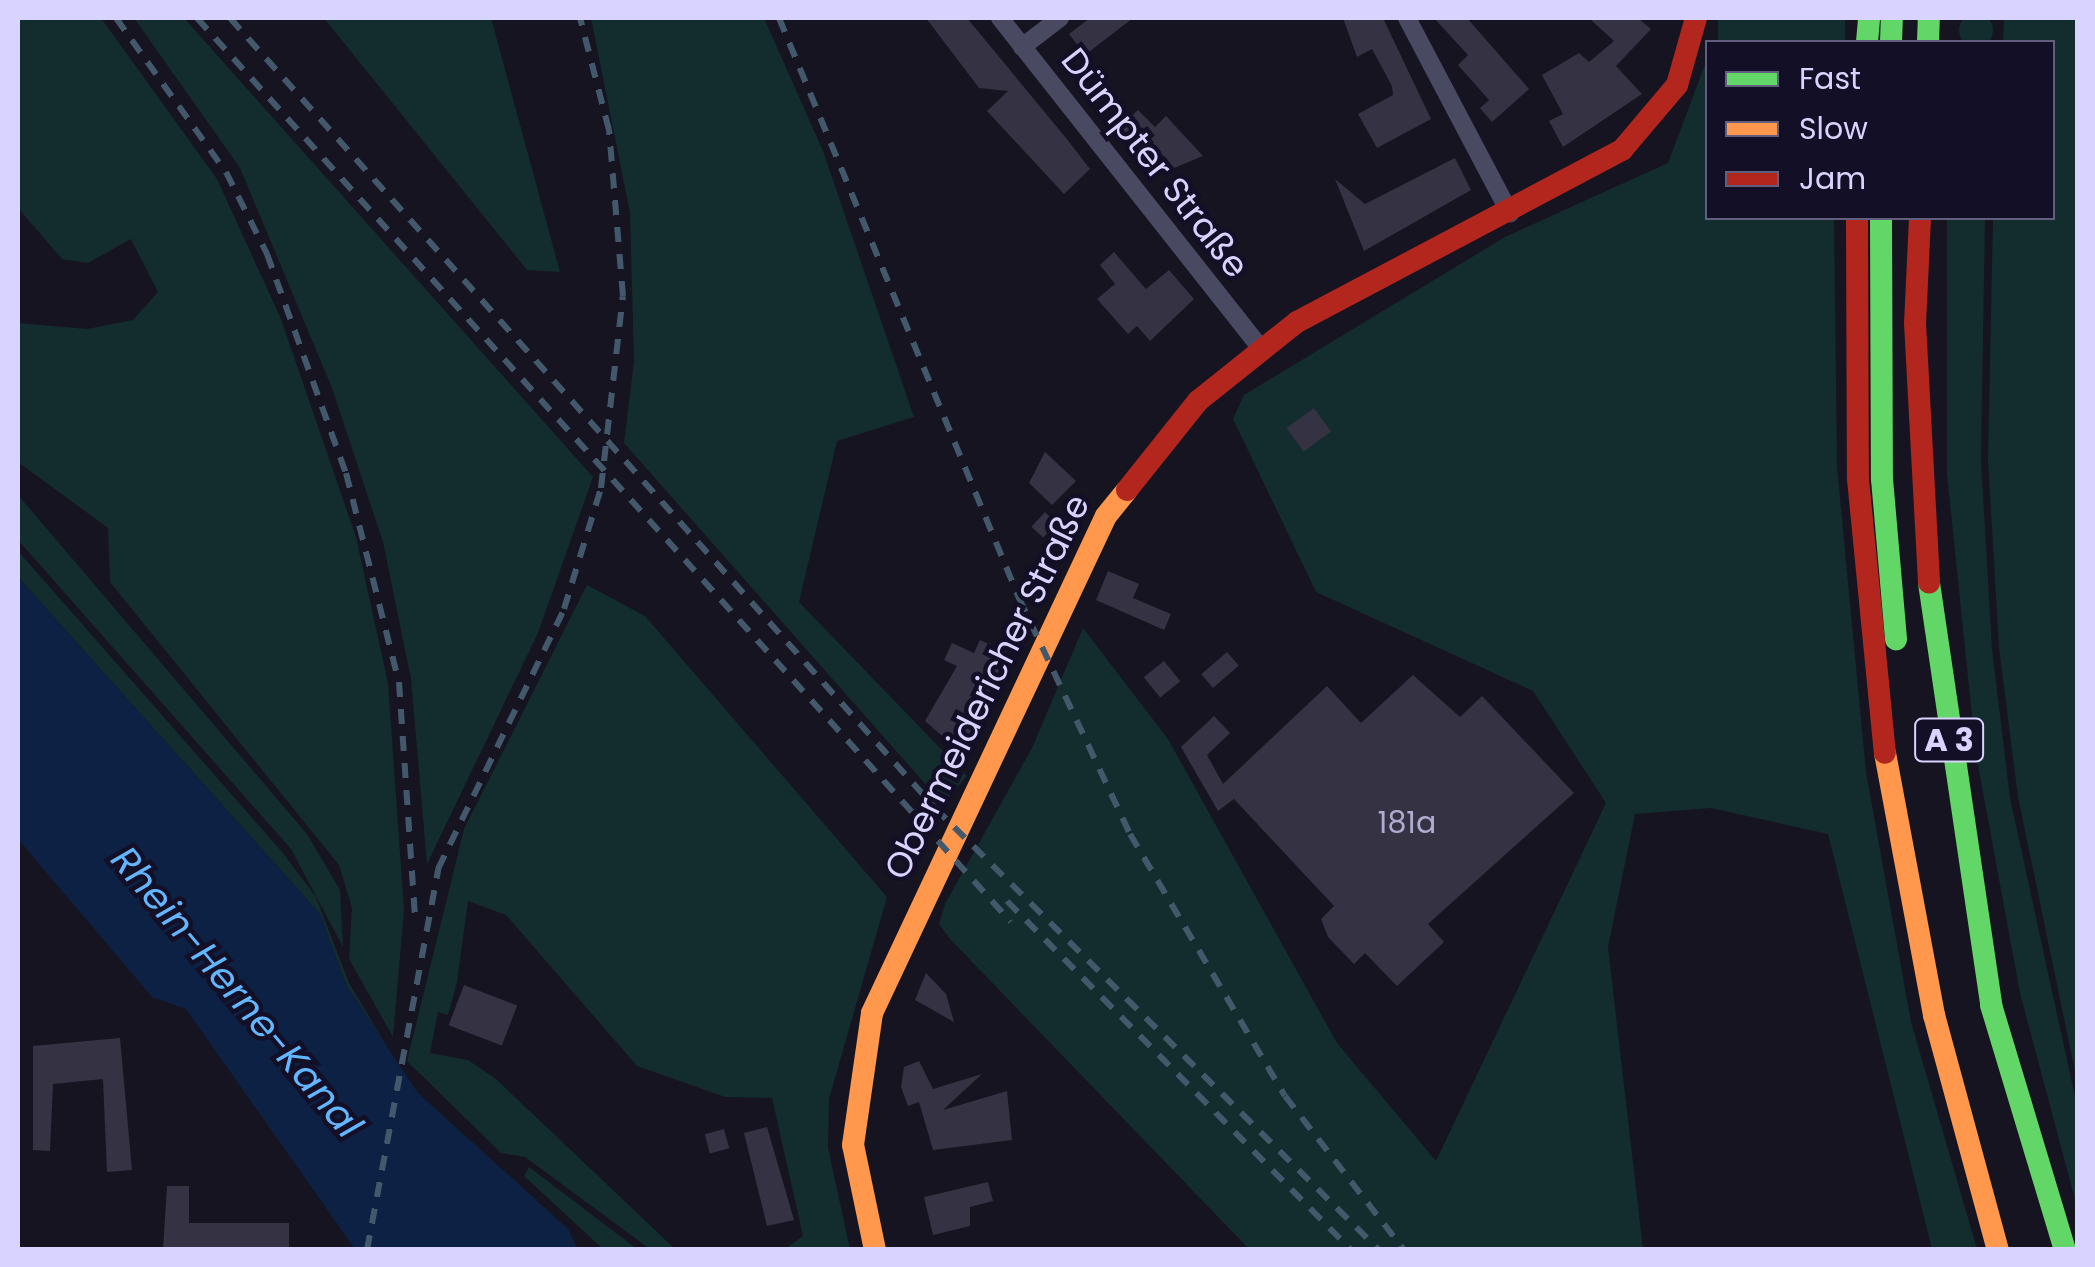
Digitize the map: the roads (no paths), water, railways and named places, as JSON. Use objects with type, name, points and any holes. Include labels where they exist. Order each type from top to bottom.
[{"type":"main road","name":"Obermeidericher Straße","points":[[875,1250],[857,1174],[854,1097],[889,968],[1106,516],[1152,451],[1261,348],[1622,150],[1658,116],[1696,18]]},
{"type":"main road","name":"A 3","points":[[1857,220],[1858,480],[1885,755],[1934,1016],[1998,1250]]},
{"type":"main road","name":"A 3","points":[[1881,220],[1882,479],[1905,747],[1928,899],[2020,1250]]},
{"type":"main road","name":"A 3","points":[[1920,220],[1916,323],[1931,624],[1991,1005],[2065,1250]]},
{"type":"street","name":"Dümpter Straße","points":[[1000,18],[1261,348]]},
{"type":"street","points":[[1022,47],[1060,18]]},
{"type":"street","points":[[1407,18],[1510,213]]},
{"type":"water","name":"Rhein-Herne-Kanal","points":[[18,577],[320,914],[346,985],[418,1093],[568,1229],[578,1249],[355,1249],[186,1009],[152,997],[18,839]]},
{"type":"railway","points":[[116,18],[226,172],[267,254],[346,473],[399,682],[415,917]]},
{"type":"railway","points":[[197,18],[1011,922]]},
{"type":"railway","points":[[230,18],[935,808],[1379,1250]]},
{"type":"railway","points":[[367,1250],[438,869],[564,609],[601,488],[623,296],[609,130],[580,18]]},
{"type":"railway","points":[[779,18],[1019,598],[1130,834],[1285,1096],[1404,1250]]},
{"type":"railway","points":[[1007,901],[1351,1250]]}]
